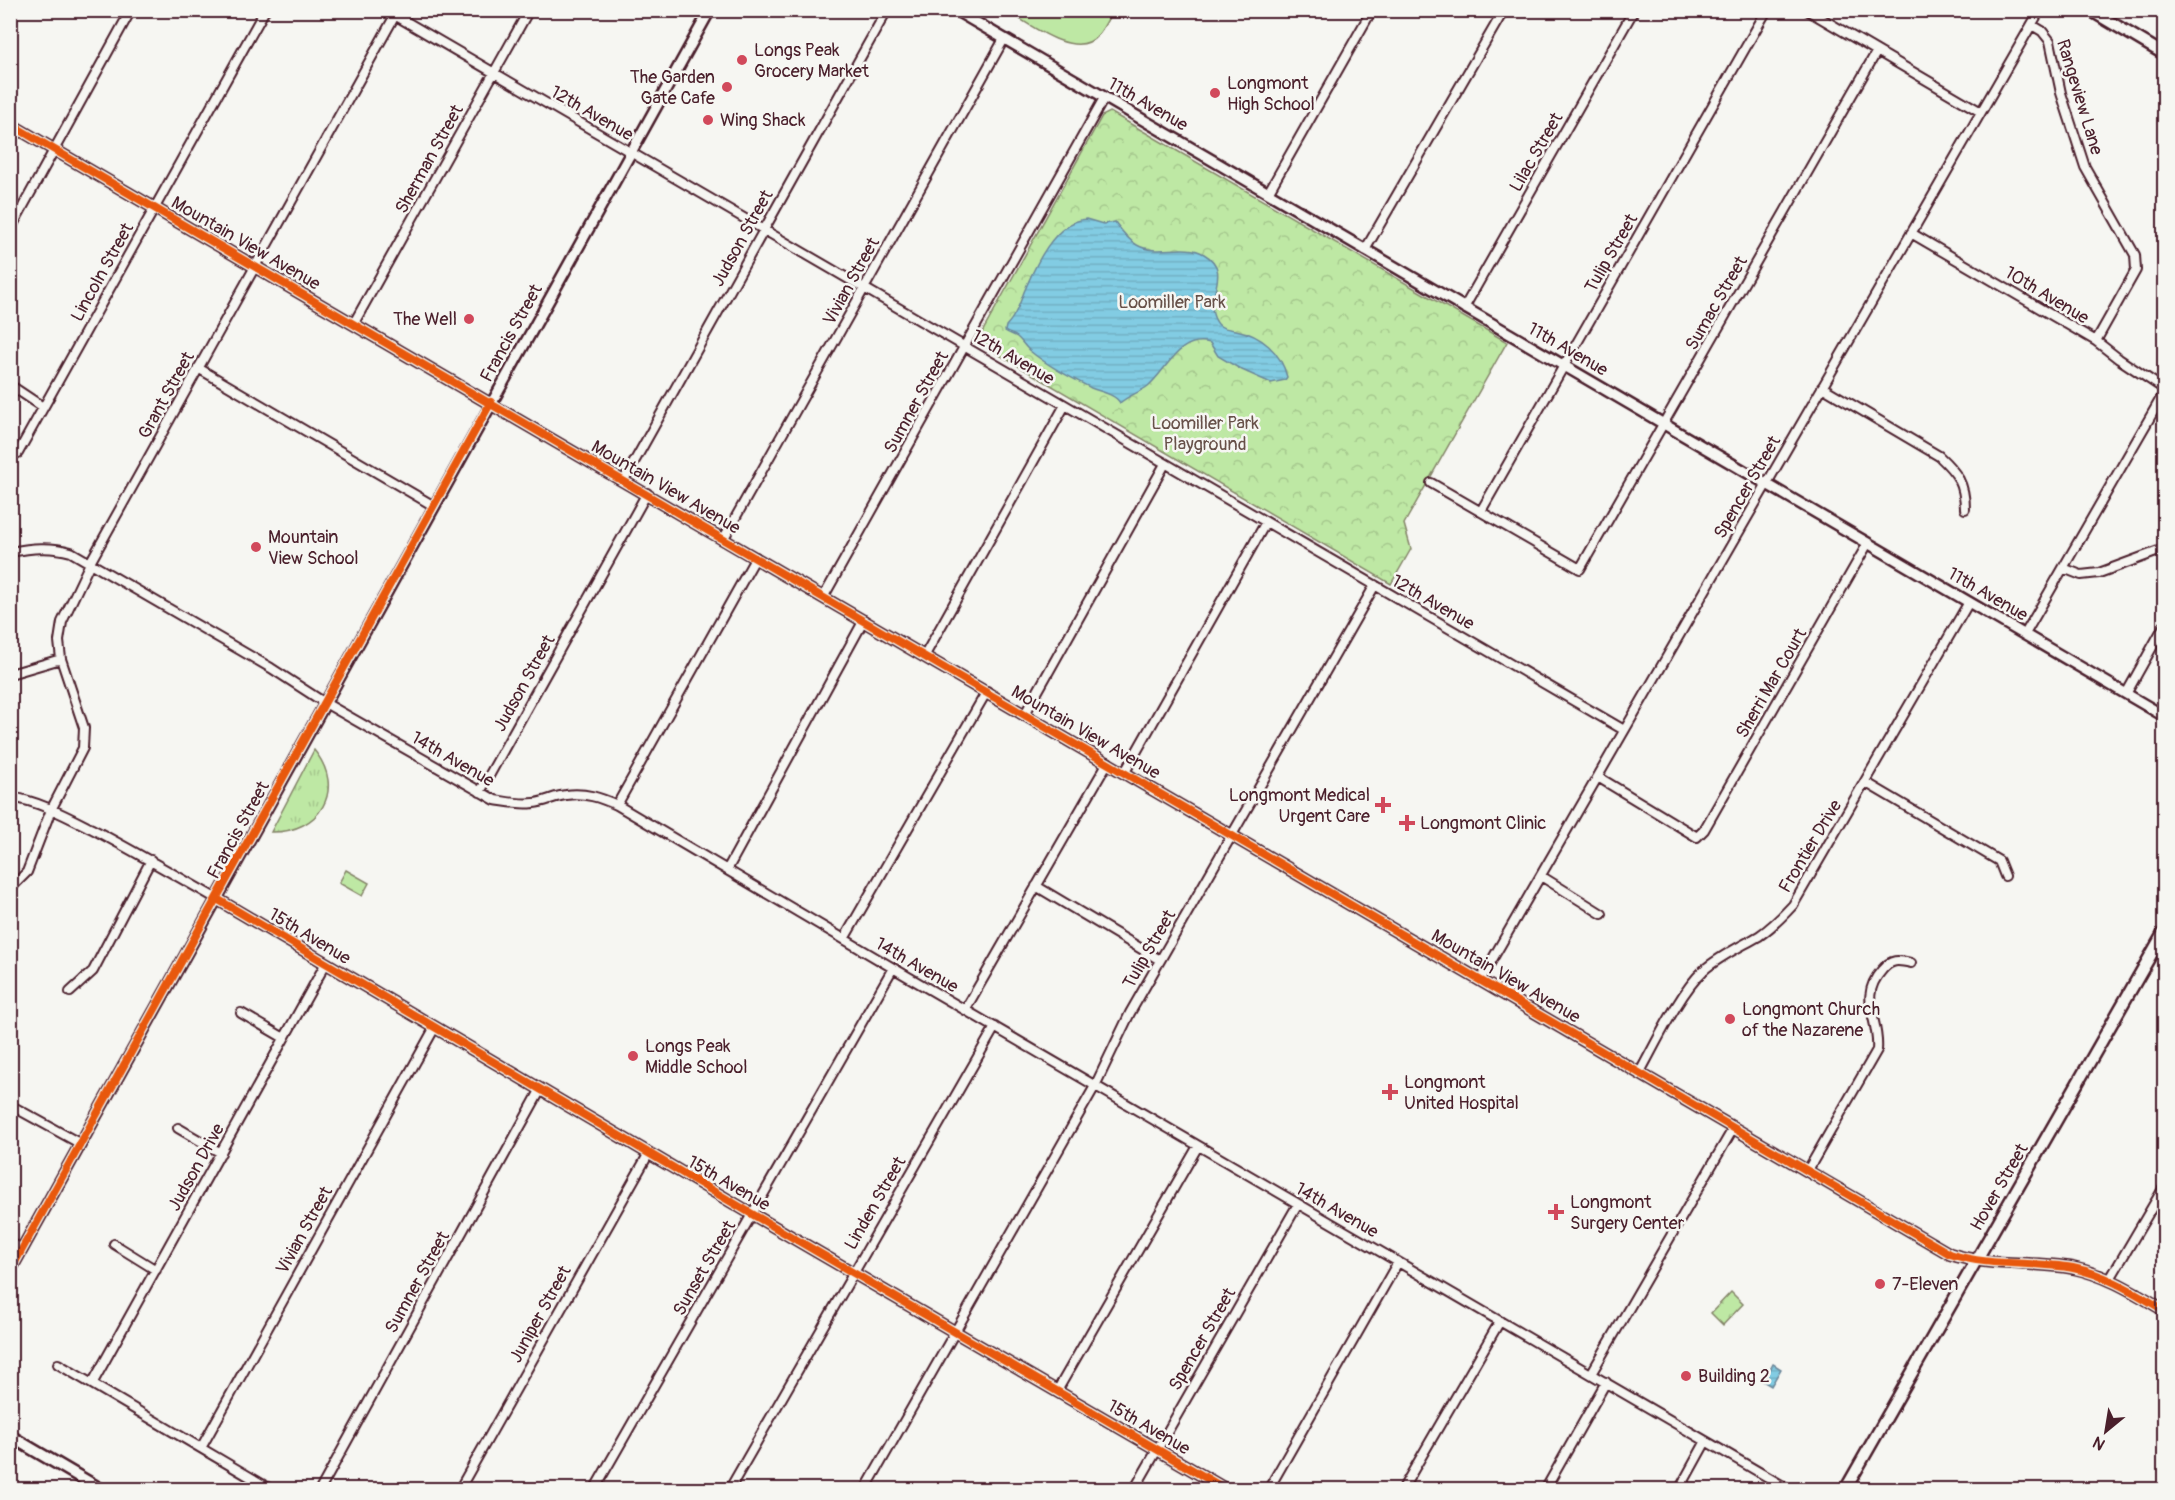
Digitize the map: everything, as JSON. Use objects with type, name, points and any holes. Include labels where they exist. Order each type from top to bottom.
[{"type":"main road","points":[[2090,10],[2164,54]]},
{"type":"main road","name":"Hover Street","points":[[1845,1490],[1976,1260],[2160,952],[2164,932]]},
{"type":"main road","points":[[10,1436],[102,1490]]},
{"type":"street","points":[[10,230],[131,10]]},
{"type":"street","name":"Lincoln Street","points":[[18,453],[265,10]]},
{"type":"street","name":"12th Avenue","points":[[386,10],[396,13],[495,74],[1624,730]]},
{"type":"street","name":"Sherman Street","points":[[354,323],[529,10]]},
{"type":"street","name":"Francis Street","points":[[10,1271],[710,10]]},
{"type":"street","name":"Judson Street","points":[[624,480],[887,10]]},
{"type":"street","name":"11th Avenue","points":[[955,10],[2164,716]]},
{"type":"street","points":[[1268,194],[1372,10]]},
{"type":"street","points":[[1365,250],[1504,10]]},
{"type":"street","name":"Lilac Street","points":[[1464,308],[1634,10]]},
{"type":"street","name":"Tulip Street","points":[[1481,512],[1767,10]]},
{"type":"street","points":[[1807,10],[1981,112]]},
{"type":"street","name":"Spencer Street","points":[[1481,979],[2040,10]]},
{"type":"street","name":"Grant Street","points":[[10,889],[27,872],[51,810],[83,748],[84,728],[61,659],[59,641],[62,622],[90,561],[396,13]]},
{"type":"street","name":"Rangeview Lane","points":[[2032,25],[2042,31],[2050,41],[2061,93],[2085,166],[2135,255],[2137,263],[2136,270],[2096,341]]},
{"type":"street","name":"Vivian Street","points":[[724,538],[1004,39]]},
{"type":"street","name":"Sumac Street","points":[[1481,512],[1580,569],[1877,51]]},
{"type":"street","name":"Sumner Street","points":[[824,596],[1104,98]]},
{"type":"street","name":"Mountain View Avenue","points":[[10,124],[491,402],[1950,1254],[1976,1260],[2073,1268],[2110,1279],[2164,1310]]},
{"type":"street","name":"10th Avenue","points":[[1911,233],[2096,341],[2164,391]]},
{"type":"street","points":[[198,368],[434,506]]},
{"type":"street","points":[[10,385],[43,407]]},
{"type":"street","points":[[1822,387],[1939,456],[1951,467],[1965,490],[1965,509]]},
{"type":"street","points":[[2025,634],[2164,391]]},
{"type":"street","points":[[925,656],[1065,405]]},
{"type":"street","points":[[1025,714],[1166,464]]},
{"type":"street","points":[[1431,483],[1481,512]]},
{"type":"street","name":"Judson Street","points":[[480,792],[647,493]]},
{"type":"street","points":[[1125,772],[1266,522]]},
{"type":"street","name":"Sherri Mar Court","points":[[1598,777],[1697,837],[1704,830],[1868,543]]},
{"type":"street","name":"14th Avenue","points":[[10,552],[37,547],[56,548],[90,561],[271,668],[325,703],[495,800],[514,804],[533,804],[566,795],[584,794],[617,805],[1790,1490]]},
{"type":"street","points":[[2063,568],[2081,575],[2099,573],[2164,549]]},
{"type":"street","points":[[617,805],[756,557]]},
{"type":"street","name":"Tulip Street","points":[[865,1490],[1095,1086],[1130,1013],[1375,585]]},
{"type":"street","name":"Frontier Drive","points":[[1640,1072],[1687,990],[1702,972],[1715,961],[1770,928],[1793,905],[1969,602]]},
{"type":"street","points":[[727,870],[864,620]]},
{"type":"street","points":[[2126,694],[2164,626]]},
{"type":"street","points":[[10,674],[61,659]]},
{"type":"street","points":[[844,939],[987,691]]},
{"type":"street","points":[[965,1010],[1108,762]]},
{"type":"street","points":[[1865,782],[1999,861],[2005,876]]},
{"type":"street","name":"15th Avenue","points":[[10,797],[51,810],[151,860],[752,1214],[1227,1490]]},
{"type":"street","points":[[70,992],[93,971],[151,860]]},
{"type":"street","points":[[1541,876],[1602,914]]},
{"type":"street","points":[[1036,886],[1160,960]]},
{"type":"street","points":[[1808,1170],[1876,1050],[1878,1040],[1869,999],[1875,978],[1888,962],[1898,960],[1911,963]]},
{"type":"street","name":"Judson Drive","points":[[92,1384],[326,963]]},
{"type":"street","name":"Sunset Street","points":[[594,1490],[893,968]]},
{"type":"street","points":[[241,1013],[284,1038]]},
{"type":"street","name":"Vivian Street","points":[[201,1448],[435,1027]]},
{"type":"street","name":"Linden Street","points":[[729,1490],[995,1027]]},
{"type":"street","name":"Sumner Street","points":[[320,1490],[541,1089]]},
{"type":"street","points":[[10,1105],[81,1144]]},
{"type":"street","points":[[1591,1374],[1734,1127]]},
{"type":"street","points":[[178,1128],[221,1153]]},
{"type":"street","points":[[1057,1391],[1198,1146]]},
{"type":"street","name":"Juniper Street","points":[[459,1490],[649,1153]]},
{"type":"street","points":[[2110,1279],[2164,1187]]},
{"type":"street","name":"Spencer Street","points":[[1134,1490],[1298,1204]]},
{"type":"street","points":[[10,1243],[23,1249]]},
{"type":"street","points":[[114,1244],[156,1270]]},
{"type":"street","points":[[1268,1490],[1398,1262]]},
{"type":"street","points":[[1402,1490],[1500,1321]]},
{"type":"street","points":[[58,1364],[272,1490]]},
{"type":"street","points":[[1545,1490],[1606,1382]]},
{"type":"street","points":[[1679,1490],[1706,1442]]},
{"type":"green space","points":[[1113,10],[1098,35],[1089,42],[1078,44],[1066,43],[1054,38],[1009,12],[1003,11]]},
{"type":"green space","name":"Loomiller Park","points":[[1110,112],[1507,342],[1404,524],[1411,549],[1391,584],[979,343],[979,338],[1102,116]]},
{"type":"green space","points":[[314,750],[324,765],[328,780],[328,794],[323,806],[303,825],[271,832]]},
{"type":"green space","points":[[346,870],[369,883],[362,896],[339,883]]},
{"type":"green space","points":[[1731,1292],[1743,1304],[1723,1325],[1711,1313]]},
{"type":"water","points":[[1086,219],[1103,224],[1115,222],[1125,235],[1137,245],[1145,248],[1153,250],[1188,249],[1204,254],[1213,261],[1218,277],[1213,304],[1216,321],[1222,327],[1245,332],[1262,340],[1280,360],[1287,377],[1285,380],[1271,383],[1218,356],[1210,343],[1199,342],[1190,344],[1174,355],[1148,386],[1120,403],[1111,395],[1091,388],[1052,366],[1030,351],[1017,337],[1005,331],[1047,247],[1064,228]]},
{"type":"water","points":[[1773,1364],[1781,1369],[1771,1386],[1761,1380],[1766,1377]]},
{"type":"cycle path","points":[[10,124],[1950,1254],[1980,1261],[2058,1266],[2085,1271],[2120,1285],[2164,1310]]},
{"type":"cycle path","points":[[10,1271],[491,402]]},
{"type":"cycle path","points":[[217,899],[1227,1490]]},
{"type":"place","name":"Longs Peak Grocery Market","points":[[742,60]]},
{"type":"place","name":"The Garden Gate Cafe","points":[[727,87]]},
{"type":"place","name":"Longmont High School","points":[[1215,93]]},
{"type":"place","name":"Wing Shack","points":[[708,120]]},
{"type":"place","name":"The Well","points":[[469,319]]},
{"type":"place","name":"Mountain View School","points":[[256,547]]},
{"type":"place","name":"Longmont Medical Urgent Care","points":[[1383,805]]},
{"type":"place","name":"Longmont Clinic","points":[[1407,823]]},
{"type":"place","name":"Longmont Church of the Nazarene","points":[[1730,1019]]},
{"type":"place","name":"Longs Peak Middle School","points":[[633,1056]]},
{"type":"place","name":"Longmont United Hospital","points":[[1390,1092]]},
{"type":"place","name":"Longmont Surgery Center","points":[[1556,1212]]},
{"type":"place","name":"7-Eleven","points":[[1880,1284]]},
{"type":"place","name":"Building 2","points":[[1686,1376]]},
{"type":"park label","name":"Loomiller Park Playground","points":[[1205,433]]}]
